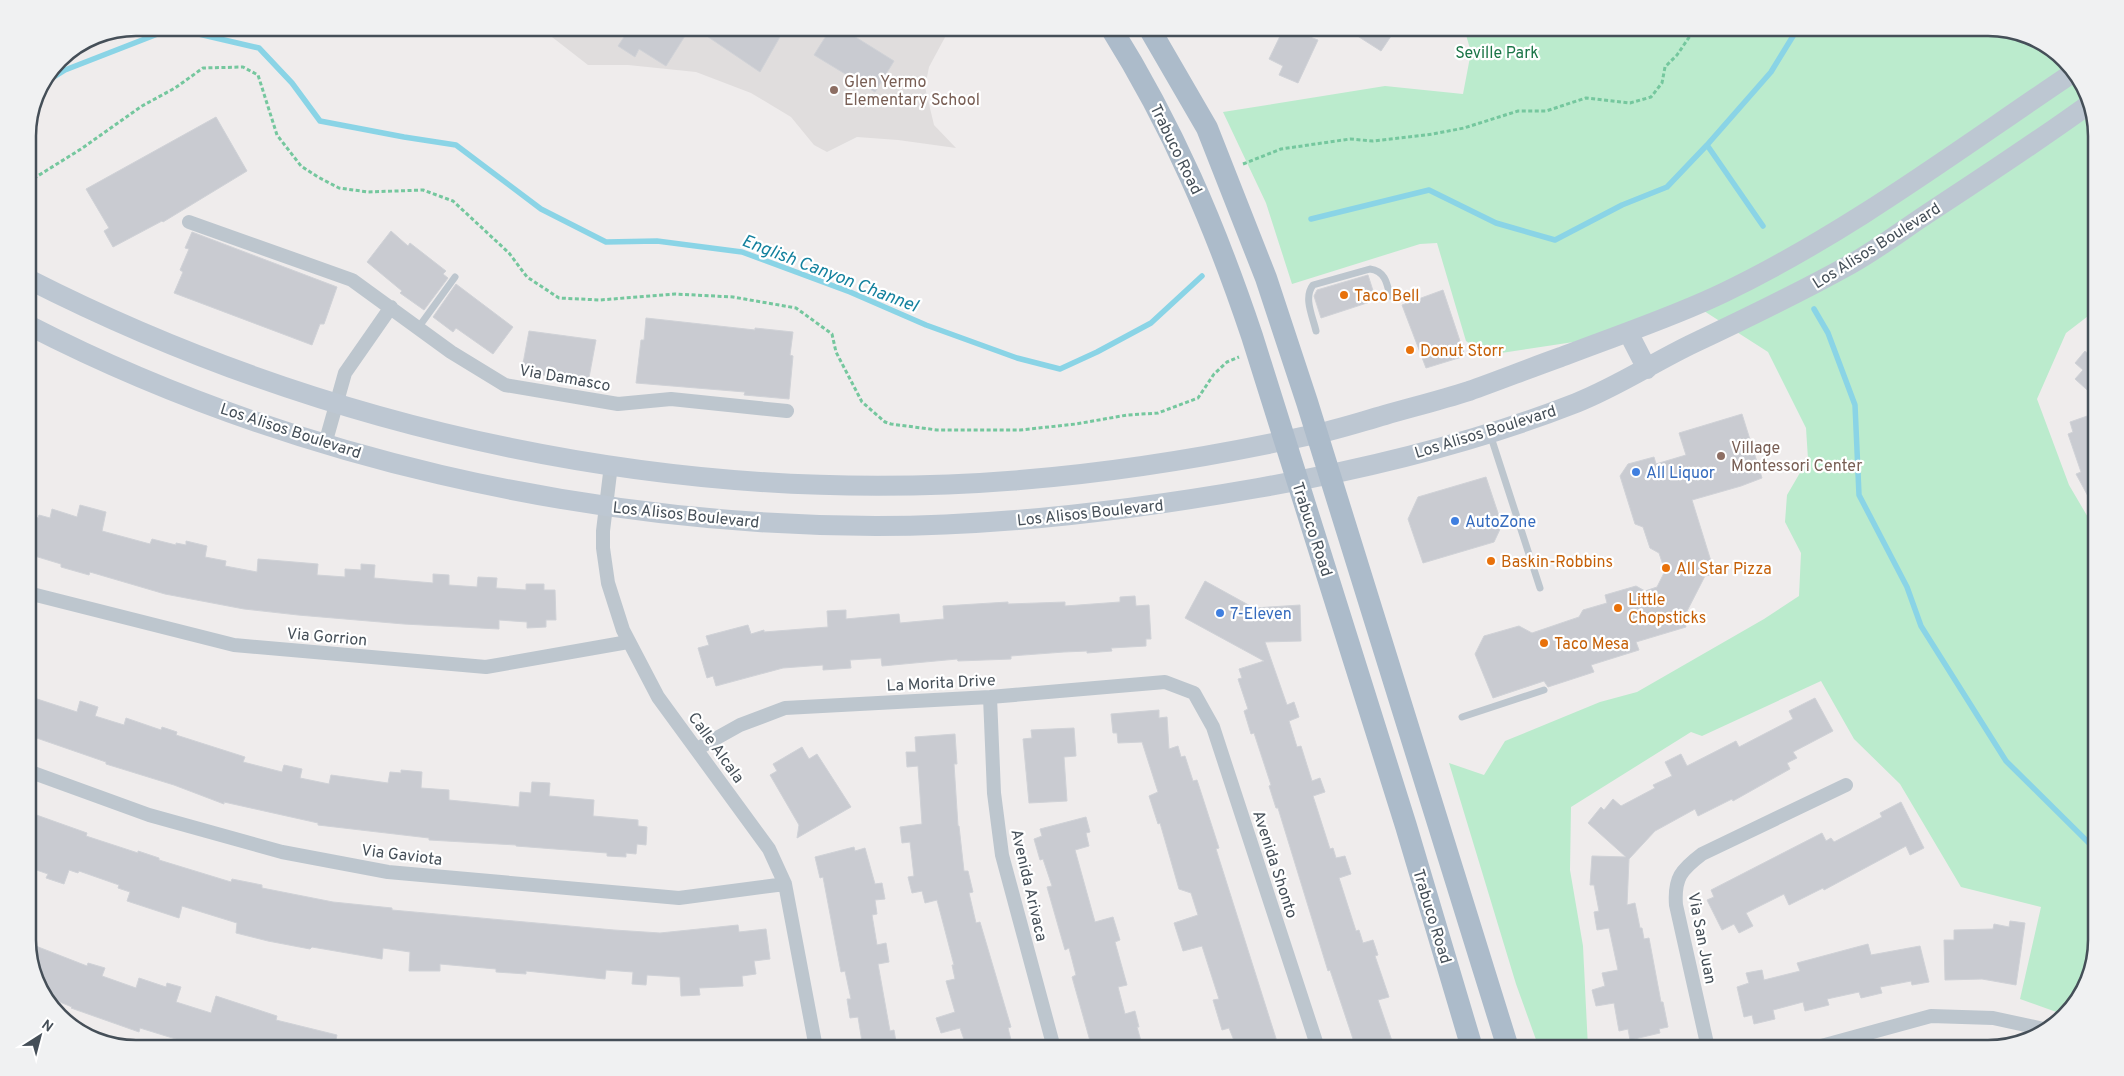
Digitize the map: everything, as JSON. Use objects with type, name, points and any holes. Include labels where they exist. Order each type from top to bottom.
[{"type":"main road","name":"Trabuco Road","points":[[1116,36],[1170,129],[1226,260],[1257,351],[1403,816],[1470,1040]]},
{"type":"main road","name":"Trabuco Road","points":[[1154,36],[1207,128],[1266,278],[1317,434],[1506,1040]]},
{"type":"main road","name":"Los Alisos Boulevard","points":[[36,282],[73,302],[162,342],[337,404],[502,446],[611,465],[689,475],[769,481],[876,484],[975,483],[1135,468],[1317,434],[1465,392],[1628,332],[1720,294],[1781,264],[1882,204],[2068,76]]},
{"type":"main road","name":"Los Alisos Boulevard","points":[[36,329],[150,381],[261,423],[325,444],[436,473],[606,506],[760,522],[878,526],[958,524],[1055,517],[1138,508],[1298,482],[1446,446],[1490,433],[1582,400],[1688,346],[1768,310],[1857,261],[2029,148],[2084,109]]},
{"type":"main road","points":[[1628,332],[1647,368]]},
{"type":"street","name":"Via Damasco","points":[[189,222],[352,280],[451,352],[504,385],[618,404],[671,399],[787,411]]},
{"type":"street","points":[[325,444],[345,373],[391,307]]},
{"type":"street","name":"Calle Alcala","points":[[611,465],[606,506],[604,548],[608,582],[628,642],[658,697],[769,849],[785,884],[814,1040]]},
{"type":"street","name":"Via Gorrion","points":[[36,595],[234,645],[486,667],[628,642]]},
{"type":"street","name":"La Morita Drive","points":[[696,749],[740,725],[785,708],[990,697],[1165,682],[1194,693]]},
{"type":"street","name":"Avenida Shonto","points":[[1194,693],[1213,727],[1315,1040]]},
{"type":"street","name":"Avenida Arivaca","points":[[990,697],[994,793],[1002,855],[1052,1040]]},
{"type":"street","name":"Via Gaviota","points":[[36,775],[149,815],[234,839],[282,852],[388,872],[679,898],[785,884]]},
{"type":"street","name":"Via San Juan","points":[[1706,1040],[1676,905],[1675,890],[1679,876],[1689,864],[1702,854],[1846,785]]},
{"type":"street","points":[[1844,1040],[1932,1016],[1993,1018],[2035,1027]]},
{"type":"lane","points":[[1316,331],[1308,300],[1308,292],[1313,285],[1370,269],[1377,270],[1383,276],[1390,296]]},
{"type":"lane","points":[[418,328],[455,277]]},
{"type":"lane","points":[[1490,433],[1540,588]]},
{"type":"lane","points":[[1462,716],[1544,690]]},
{"type":"path","points":[[1243,164],[1281,149],[1350,139],[1373,141],[1433,134],[1464,128],[1518,110],[1546,111],[1586,98],[1630,103],[1650,97],[1662,83],[1665,68],[1677,56],[1690,36]]},
{"type":"path","points":[[36,177],[81,149],[142,106],[175,88],[203,68],[243,67],[258,75],[278,135],[301,166],[318,177],[339,188],[368,192],[423,190],[453,201],[509,253],[527,278],[559,298],[600,300],[675,294],[733,297],[796,308],[832,334],[836,352],[862,402],[885,422],[891,424],[937,430],[1020,430],[1076,424],[1127,415],[1158,413],[1198,398],[1214,374],[1226,362],[1257,351]]},
{"type":"shaded area","name":"Glen Yermo Elementary School","points":[[548,36],[946,36],[929,67],[925,87],[934,125],[956,148],[898,140],[857,137],[827,152],[814,145],[791,117],[751,93],[696,72],[628,65],[588,65],[552,37]]},
{"type":"green space","name":"Seville Park","points":[[1466,36],[1987,36],[2013,40],[2032,47],[2054,61],[2071,81],[2082,104],[2088,130],[2088,316],[2066,333],[2037,399],[2069,485],[2088,517],[2088,939],[2084,965],[2077,984],[2071,995],[2057,1012],[2020,999],[2041,907],[1961,887],[1900,784],[1854,739],[1821,681],[1702,736],[1691,732],[1571,807],[1570,870],[1583,946],[1588,1040],[1536,1040],[1516,984],[1449,763],[1484,775],[1505,741],[1600,702],[1637,692],[1764,619],[1799,596],[1801,553],[1785,522],[1787,495],[1808,459],[1806,428],[1768,352],[1704,311],[1620,335],[1488,355],[1466,341],[1437,243],[1420,244],[1292,284],[1266,203],[1223,112],[1385,86],[1463,94],[1471,52]]},
{"type":"building","points":[[625,36],[685,36],[666,66],[639,49],[635,57],[618,46]]},
{"type":"building","points":[[707,36],[780,36],[760,72]]},
{"type":"building","points":[[826,36],[854,36],[894,61],[875,92],[814,55]]},
{"type":"building","points":[[1280,36],[1307,36],[1318,40],[1298,83],[1279,75],[1283,66],[1269,59]]},
{"type":"building","points":[[1358,36],[1391,36],[1381,51]]},
{"type":"building","points":[[216,117],[247,171],[163,222],[113,247],[104,231],[109,228],[86,189]]},
{"type":"building","points":[[391,231],[408,246],[410,243],[446,271],[443,274],[448,278],[424,310],[400,293],[402,291],[367,262]]},
{"type":"building","points":[[192,232],[337,287],[324,324],[320,324],[312,345],[174,293],[183,272],[180,270],[189,249],[185,248]]},
{"type":"building","name":"Taco Bell","points":[[1368,275],[1376,300],[1321,318],[1314,296],[1317,290]]},
{"type":"building","points":[[456,284],[513,327],[493,354],[456,328],[453,332],[433,317]]},
{"type":"building","points":[[1443,290],[1465,356],[1426,368],[1402,305]]},
{"type":"building","points":[[646,318],[755,330],[755,328],[793,332],[790,355],[793,356],[789,399],[744,395],[745,392],[636,383],[641,340],[644,340]]},
{"type":"building","points":[[529,331],[596,340],[588,383],[567,381],[567,378],[542,375],[543,372],[522,369]]},
{"type":"building","points":[[2085,351],[2088,354],[2088,391],[2075,379],[2083,370],[2075,363]]},
{"type":"building","points":[[1742,414],[1762,478],[1692,500],[1715,574],[1705,576],[1684,617],[1686,627],[1636,642],[1639,650],[1591,665],[1594,672],[1548,687],[1544,681],[1493,698],[1475,654],[1484,636],[1519,626],[1532,633],[1579,617],[1583,610],[1607,603],[1605,595],[1636,586],[1645,591],[1657,587],[1665,571],[1659,553],[1650,548],[1643,527],[1635,524],[1620,476],[1628,464],[1654,457],[1656,464],[1686,455],[1679,433]]},
{"type":"building","points":[[2088,416],[2088,496],[2076,474],[2081,472],[2068,434],[2073,432],[2070,422]]},
{"type":"building","name":"AutoZone","points":[[1486,477],[1502,525],[1494,542],[1423,563],[1408,519],[1418,497]]},
{"type":"building","points":[[80,505],[106,512],[102,531],[150,544],[152,539],[176,545],[176,543],[186,545],[186,541],[207,546],[205,557],[226,561],[225,566],[257,572],[258,559],[318,564],[317,575],[345,577],[345,569],[361,570],[361,564],[375,565],[374,578],[433,583],[433,574],[449,575],[449,585],[477,587],[478,577],[497,578],[496,588],[526,590],[526,584],[544,584],[544,590],[555,590],[556,620],[546,620],[546,627],[527,628],[527,622],[499,620],[499,629],[404,624],[244,609],[165,594],[90,572],[89,575],[61,567],[61,564],[36,556],[36,517],[38,518],[39,515],[50,518],[52,509],[77,517]]},
{"type":"building","points":[[1205,581],[1254,608],[1300,605],[1301,641],[1265,642],[1287,705],[1294,702],[1299,717],[1289,721],[1297,747],[1301,746],[1312,781],[1320,778],[1325,792],[1313,796],[1330,849],[1333,848],[1336,858],[1345,856],[1351,874],[1339,878],[1356,931],[1359,930],[1363,943],[1373,940],[1378,955],[1375,956],[1389,997],[1378,1000],[1392,1040],[1353,1040],[1330,970],[1328,971],[1278,808],[1276,808],[1269,786],[1271,785],[1254,733],[1251,734],[1244,711],[1248,709],[1238,679],[1242,678],[1239,669],[1264,661],[1185,618]]},
{"type":"building","points":[[1135,596],[1136,606],[1149,605],[1151,639],[1146,639],[1146,646],[1111,648],[1112,651],[1064,652],[1011,656],[1011,659],[958,661],[957,659],[882,666],[881,658],[850,660],[851,668],[823,670],[823,665],[783,668],[716,686],[713,676],[707,678],[698,648],[709,645],[706,636],[748,625],[751,634],[764,630],[764,632],[828,627],[827,611],[846,610],[846,619],[899,614],[900,623],[944,619],[943,606],[1008,602],[1008,604],[1065,602],[1065,606],[1120,602],[1120,597]]},
{"type":"building","points":[[1815,698],[1833,731],[1793,752],[1797,758],[1787,763],[1790,769],[1733,801],[1732,799],[1698,816],[1695,809],[1655,831],[1629,859],[1627,905],[1635,903],[1644,939],[1649,938],[1661,1002],[1663,1002],[1668,1027],[1659,1029],[1660,1033],[1630,1040],[1628,1029],[1619,1031],[1614,1003],[1596,1006],[1592,990],[1605,986],[1602,973],[1618,970],[1609,928],[1597,930],[1594,912],[1599,911],[1594,885],[1590,885],[1592,856],[1626,857],[1588,823],[1601,807],[1604,810],[1613,799],[1621,806],[1655,788],[1653,785],[1672,776],[1665,762],[1681,754],[1687,766],[1736,741],[1739,747],[1793,719],[1789,711]]},
{"type":"building","points":[[36,699],[77,712],[80,701],[98,707],[95,716],[124,725],[126,718],[161,730],[162,727],[177,732],[176,735],[245,757],[243,762],[282,772],[284,765],[302,769],[300,778],[329,784],[331,775],[388,783],[390,772],[401,773],[401,770],[422,772],[421,788],[449,790],[449,800],[519,807],[520,792],[531,793],[532,782],[550,783],[549,796],[594,800],[593,816],[638,820],[638,826],[647,827],[646,845],[637,844],[636,854],[626,853],[626,857],[607,856],[607,853],[429,840],[429,838],[318,825],[318,823],[224,802],[224,804],[174,785],[106,764],[106,762],[36,738]]},
{"type":"building","points":[[1159,710],[1159,718],[1167,717],[1169,749],[1178,746],[1181,757],[1185,756],[1193,781],[1197,780],[1219,848],[1216,849],[1276,1040],[1234,1040],[1229,1028],[1222,1030],[1213,1000],[1219,999],[1202,946],[1183,951],[1174,923],[1198,915],[1191,893],[1179,889],[1160,823],[1158,824],[1149,796],[1158,792],[1142,742],[1118,743],[1117,733],[1113,733],[1111,714]]},
{"type":"building","points":[[1074,728],[1076,756],[1064,757],[1067,801],[1029,803],[1023,739],[1032,738],[1031,730]]},
{"type":"building","points":[[955,734],[957,764],[954,764],[958,826],[964,871],[968,871],[973,892],[969,893],[976,923],[980,922],[1011,1027],[1008,1028],[1011,1040],[964,1040],[960,1028],[941,1033],[936,1018],[955,1012],[946,981],[955,979],[952,965],[954,965],[937,900],[925,903],[922,891],[912,893],[908,877],[914,876],[910,842],[902,843],[900,827],[922,824],[918,766],[907,767],[906,752],[916,752],[915,737]]},
{"type":"building","points":[[802,747],[809,759],[817,754],[851,807],[797,838],[799,825],[770,775],[777,771],[773,764]]},
{"type":"building","points":[[1901,802],[1924,848],[1910,855],[1906,846],[1824,890],[1823,888],[1789,905],[1784,894],[1746,913],[1753,926],[1739,933],[1734,924],[1722,930],[1707,900],[1714,897],[1711,890],[1822,833],[1826,841],[1831,838],[1834,842],[1882,817],[1880,813]]},
{"type":"building","points":[[36,815],[87,833],[86,836],[231,882],[232,879],[262,885],[262,888],[333,902],[392,908],[392,910],[660,933],[738,925],[739,932],[766,929],[770,959],[754,961],[756,974],[742,976],[743,986],[699,988],[700,995],[681,996],[680,977],[647,975],[646,985],[632,984],[633,972],[606,970],[605,979],[526,971],[526,974],[496,972],[496,969],[440,964],[440,971],[409,971],[410,952],[383,948],[382,959],[268,941],[236,933],[237,923],[182,906],[179,918],[127,901],[130,892],[118,888],[119,885],[79,871],[78,873],[69,870],[64,884],[46,878],[48,874],[36,870]]},
{"type":"building","points":[[1086,817],[1090,832],[1086,833],[1089,846],[1075,850],[1095,922],[1113,917],[1120,940],[1115,942],[1127,985],[1118,987],[1125,1014],[1135,1011],[1141,1040],[1090,1040],[1072,977],[1076,975],[1069,948],[1065,950],[1047,887],[1052,886],[1043,859],[1040,860],[1034,839],[1042,836],[1040,829]]},
{"type":"building","points":[[854,847],[855,851],[865,848],[875,884],[882,883],[885,899],[875,900],[877,914],[872,915],[877,945],[886,943],[889,962],[878,964],[890,1031],[894,1030],[896,1040],[862,1040],[858,1017],[850,1018],[847,999],[851,999],[845,971],[841,972],[823,877],[820,878],[815,857]]},
{"type":"building","points":[[2010,921],[2025,923],[2016,985],[1982,979],[1945,980],[1944,940],[1954,940],[1954,930],[1993,929],[1994,924],[2009,927]]},
{"type":"building","points":[[1868,944],[1871,955],[1920,946],[1929,982],[1912,985],[1911,981],[1880,987],[1882,993],[1861,998],[1859,992],[1827,999],[1829,1005],[1805,1011],[1803,1002],[1773,1010],[1775,1019],[1754,1024],[1752,1015],[1744,1017],[1737,987],[1749,983],[1746,973],[1762,970],[1764,980],[1800,971],[1797,963]]},
{"type":"building","points":[[36,946],[87,966],[88,963],[105,968],[102,976],[136,988],[139,978],[166,987],[167,983],[181,987],[176,1002],[211,1013],[216,996],[277,1016],[276,1020],[337,1035],[336,1040],[179,1040],[140,1028],[139,1032],[57,1001],[53,995],[42,972]]},
{"type":"waterway","name":"English Canyon Channel","points":[[59,74],[152,36]]},
{"type":"waterway","name":"English Canyon Channel","points":[[207,36],[259,48],[292,83],[320,121],[456,145],[541,209],[606,242],[657,241],[742,252],[850,292],[926,325],[1017,358],[1060,369],[1097,352],[1151,323],[1202,276]]},
{"type":"waterway","name":"English Canyon Channel","points":[[1311,219],[1429,190],[1496,223],[1555,240],[1622,205],[1667,187],[1771,72],[1793,36]]},
{"type":"waterway","points":[[1707,145],[1763,226]]},
{"type":"waterway","points":[[1814,309],[1828,333],[1855,405],[1859,495],[1907,587],[1921,626],[2006,761],[2088,842]]},
{"type":"place","name":"Glen Yermo Elementary School","points":[[834,90]]},
{"type":"place","name":"Taco Bell","points":[[1344,295]]},
{"type":"place","name":"Donut Storr","points":[[1410,350]]},
{"type":"place","name":"Village Montessori Center","points":[[1721,456]]},
{"type":"place","name":"All Liquor","points":[[1636,472]]},
{"type":"place","name":"AutoZone","points":[[1455,521]]},
{"type":"place","name":"Baskin-Robbins","points":[[1491,561]]},
{"type":"place","name":"All Star Pizza","points":[[1666,568]]},
{"type":"place","name":"Little Chopsticks","points":[[1618,608]]},
{"type":"place","name":"7-Eleven","points":[[1220,613]]},
{"type":"place","name":"Taco Mesa","points":[[1544,643]]}]
